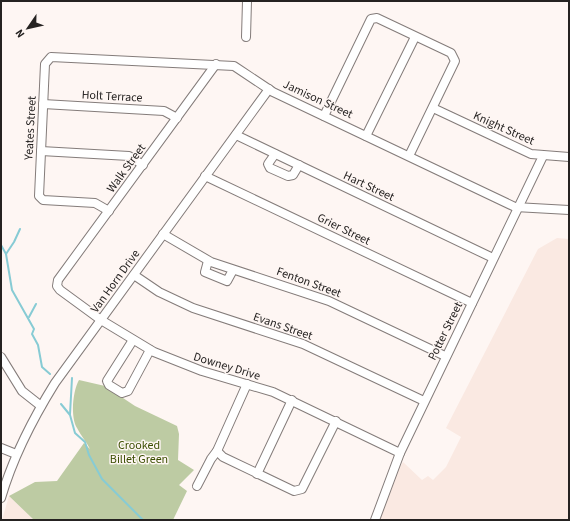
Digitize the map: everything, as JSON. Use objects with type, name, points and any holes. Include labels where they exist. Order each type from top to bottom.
[{"type":"street","points":[[246,37],[247,1]]},
{"type":"street","points":[[324,116],[369,21],[377,18],[451,53],[455,59],[409,156]]},
{"type":"street","points":[[366,136],[415,37]]},
{"type":"street","name":"Jamison Street","points":[[48,59],[54,56],[234,66],[269,89],[517,207],[569,210]]},
{"type":"street","name":"Yeates Street","points":[[48,59],[46,64],[43,104],[39,196],[43,200],[95,203],[109,211]]},
{"type":"street","name":"Walk Street","points":[[57,286],[58,280],[216,64]]},
{"type":"street","name":"Van Horn Drive","points":[[1,498],[16,454],[41,406],[101,320],[269,89]]},
{"type":"street","name":"Holt Terrace","points":[[43,104],[164,111],[177,118]]},
{"type":"street","name":"Knight Street","points":[[433,108],[525,152],[543,156],[569,157]]},
{"type":"street","name":"Hart Street","points":[[236,135],[493,258]]},
{"type":"street","points":[[41,151],[129,156],[143,165]]},
{"type":"street","points":[[275,154],[268,164],[270,168],[288,176],[293,175],[299,165]]},
{"type":"street","name":"Potter Street","points":[[375,520],[400,453],[424,401],[543,156]]},
{"type":"street","name":"Grier Street","points":[[205,176],[472,303]]},
{"type":"street","name":"Fenton Street","points":[[163,234],[208,261],[285,285],[328,301],[445,356]]},
{"type":"street","points":[[208,261],[205,272],[227,281],[233,270]]},
{"type":"street","name":"Evans Street","points":[[134,275],[159,292],[193,308],[303,344],[424,401]]},
{"type":"street","name":"Downey Drive","points":[[57,286],[60,290],[101,320],[150,350],[188,366],[247,384],[292,400],[400,453]]},
{"type":"street","points":[[133,340],[107,381],[109,386],[122,393],[128,391],[150,350]]},
{"type":"street","points":[[1,357],[22,391],[41,406]]},
{"type":"street","points":[[197,486],[211,459],[217,451],[247,384]]},
{"type":"street","points":[[257,474],[292,400]]},
{"type":"street","points":[[217,451],[223,457],[257,474],[294,492],[299,491],[302,489],[336,421]]},
{"type":"street","points":[[1,448],[16,454]]},
{"type":"shaded area","points":[[557,238],[569,239],[569,520],[378,520],[390,484],[403,462],[422,480],[428,476],[433,480],[446,467],[461,437],[446,428],[538,249]]},
{"type":"shaded area","points":[[9,496],[34,520],[2,520]]},
{"type":"green space","name":"Crooked Billet Green","points":[[79,380],[105,386],[135,406],[177,426],[179,434],[178,460],[194,470],[179,485],[187,491],[173,520],[34,520],[9,496],[35,482],[57,481],[84,443],[90,449],[77,428],[73,411],[75,390]]},
{"type":"waterway","points":[[6,254],[20,229]]},
{"type":"waterway","points":[[1,245],[6,254],[12,290],[34,329],[32,334],[38,345],[42,367],[50,374]]},
{"type":"waterway","points":[[29,317],[36,304]]},
{"type":"waterway","points":[[70,414],[72,378]]},
{"type":"waterway","points":[[61,404],[70,415],[75,433],[85,442],[89,455],[102,479],[143,520]]}]
